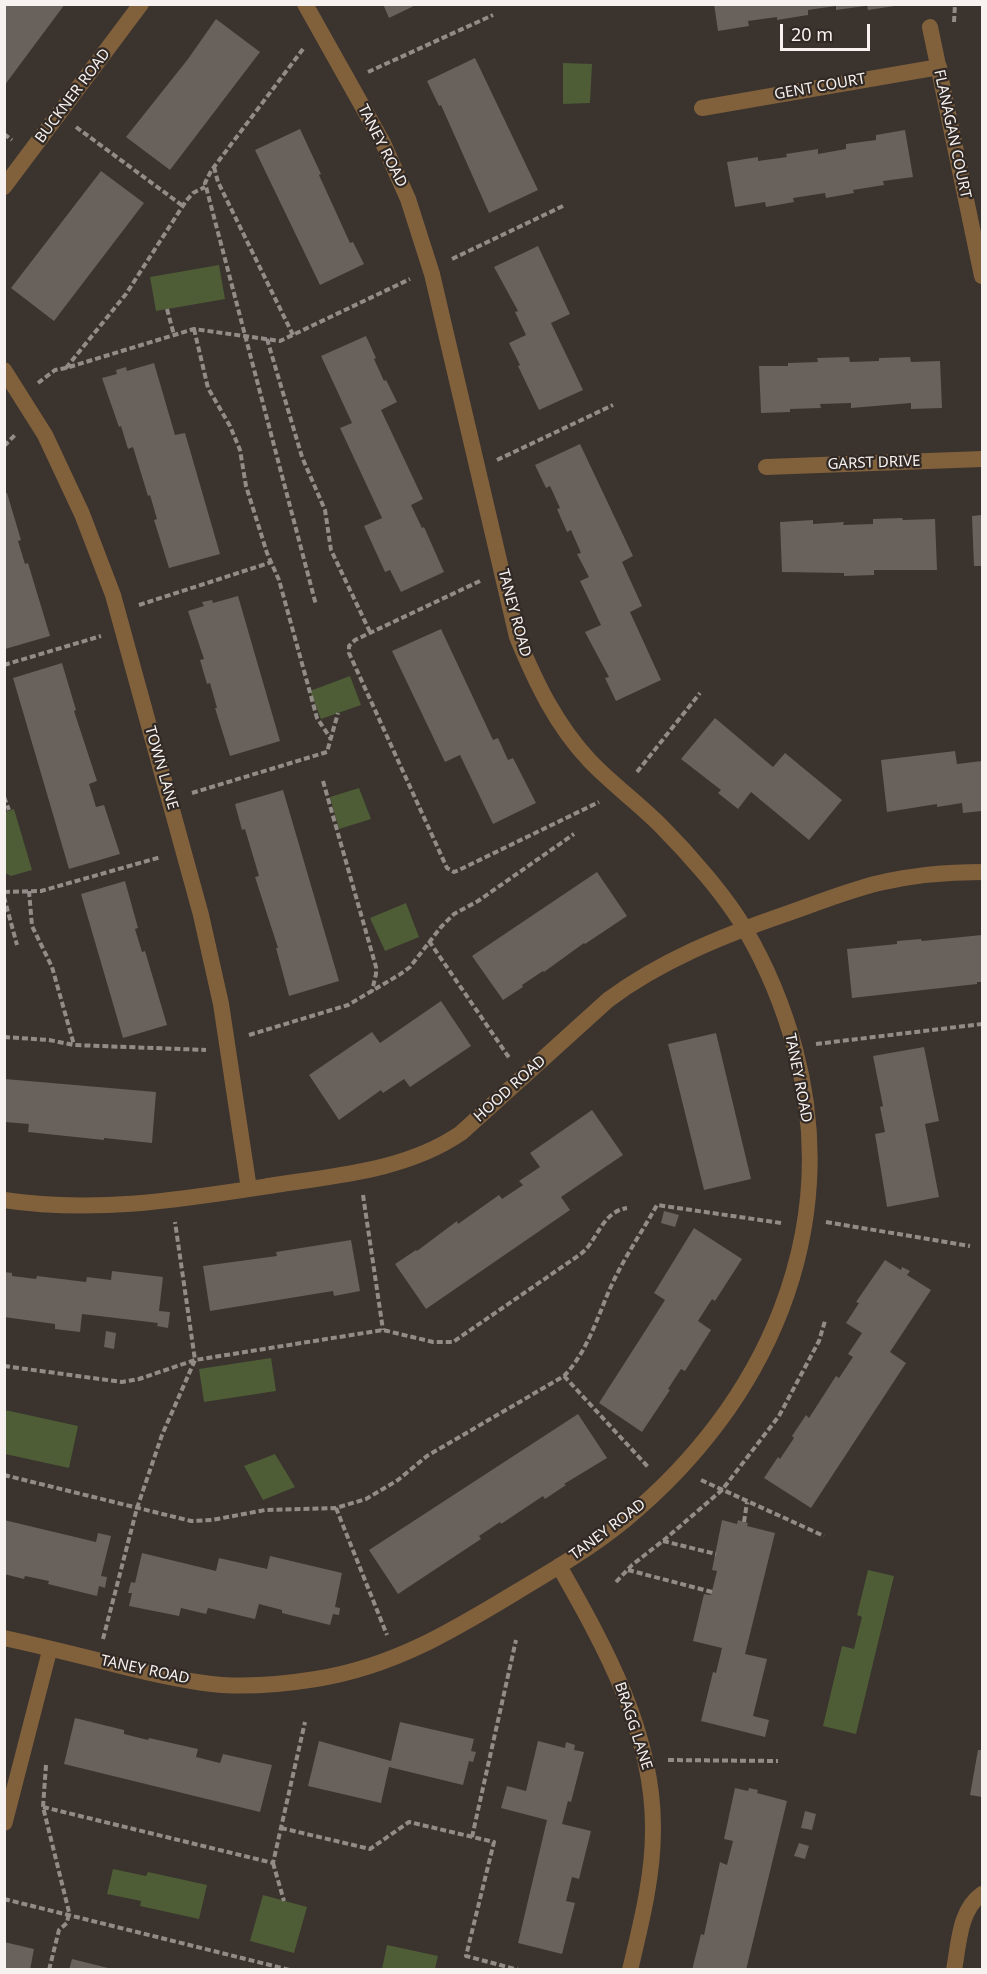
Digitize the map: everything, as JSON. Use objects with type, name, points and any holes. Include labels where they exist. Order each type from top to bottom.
[{"type":"street","name":"BUCKNER ROAD","points":[[4,187],[141,4]]},
{"type":"street","name":"TANEY ROAD","points":[[4,1638],[165,1677],[221,1685],[246,1685],[320,1679],[356,1671],[396,1658],[442,1637],[592,1545],[624,1521],[694,1454],[724,1416],[764,1353],[778,1321],[796,1267],[806,1223],[810,1164],[806,1107],[795,1047],[777,993],[745,928],[714,886],[661,826],[591,762],[560,724],[535,682],[517,637],[430,270],[408,200],[388,152],[305,4]]},
{"type":"street","name":"FLANAGAN COURT","points":[[930,27],[982,276]]},
{"type":"street","name":"GENT COURT","points":[[702,108],[939,67]]},
{"type":"street","name":"TOWN LANE","points":[[4,370],[45,435],[82,514],[117,611],[212,959],[249,1189]]},
{"type":"street","name":"GARST DRIVE","points":[[766,467],[982,459]]},
{"type":"street","name":"HOOD ROAD","points":[[4,1200],[63,1206],[126,1205],[172,1201],[389,1165],[441,1147],[461,1133],[608,1000],[630,983],[694,950],[745,928],[879,883],[944,873],[982,872]]},
{"type":"street","name":"BRAGG LANE","points":[[559,1566],[615,1669],[645,1760],[651,1791],[652,1849],[643,1915],[630,1970]]},
{"type":"street","points":[[954,1970],[964,1915],[974,1900],[982,1894]]},
{"type":"lane","points":[[5,1823],[50,1649]]},
{"type":"path","points":[[348,81],[493,15]]},
{"type":"path","points":[[315,605],[205,187],[214,167],[318,28]]},
{"type":"path","points":[[97,143],[183,206]]},
{"type":"path","points":[[214,167],[218,182],[293,335]]},
{"type":"path","points":[[66,368],[126,294],[183,206],[193,193],[205,187]]},
{"type":"path","points":[[21,395],[55,370],[194,329],[280,341],[565,205]]},
{"type":"path","points":[[167,309],[174,335]]},
{"type":"path","points":[[194,329],[208,388],[230,426],[240,450],[246,486],[304,666],[317,718],[331,739]]},
{"type":"path","points":[[267,339],[298,446],[326,510],[331,550],[370,632]]},
{"type":"path","points":[[478,470],[613,405]]},
{"type":"path","points":[[117,611],[272,562]]},
{"type":"path","points":[[502,571],[370,632],[349,646],[350,653],[449,870],[454,872],[459,870],[622,791],[700,693]]},
{"type":"path","points":[[4,665],[48,650],[122,630]]},
{"type":"path","points":[[170,800],[327,753],[338,713]]},
{"type":"path","points":[[323,782],[376,967],[372,991]]},
{"type":"path","points":[[4,797],[9,810]]},
{"type":"path","points":[[4,1036],[74,1045],[227,1047],[348,1005],[410,966],[454,914],[478,901],[574,834]]},
{"type":"path","points":[[4,892],[41,891],[184,851]]},
{"type":"path","points":[[28,891],[32,926],[56,978],[74,1045]]},
{"type":"path","points":[[4,897],[17,945]]},
{"type":"path","points":[[429,941],[523,1077]]},
{"type":"path","points":[[795,1047],[982,1024]]},
{"type":"path","points":[[360,1171],[383,1330]]},
{"type":"path","points":[[97,1660],[137,1508],[162,1435],[195,1360],[172,1201]]},
{"type":"path","points":[[4,1475],[200,1522],[265,1510],[336,1508],[366,1499],[384,1489],[427,1456],[564,1376],[571,1369],[596,1325],[615,1279],[657,1205],[970,1246]]},
{"type":"path","points":[[4,1365],[122,1382],[139,1379],[195,1360],[383,1330],[433,1342],[453,1342],[575,1258],[589,1246],[607,1218],[621,1208],[627,1208]]},
{"type":"path","points":[[616,1582],[627,1570],[722,1490],[779,1416],[819,1341],[825,1321]]},
{"type":"path","points":[[564,1376],[664,1484]]},
{"type":"path","points":[[679,1469],[824,1536]]},
{"type":"path","points":[[744,1522],[747,1502]]},
{"type":"path","points":[[336,1508],[396,1658]]},
{"type":"path","points":[[663,1541],[716,1554]]},
{"type":"path","points":[[627,1570],[712,1592]]},
{"type":"path","points":[[472,1837],[516,1641]]},
{"type":"path","points":[[284,1901],[273,1863],[305,1722]]},
{"type":"path","points":[[645,1760],[778,1761]]},
{"type":"path","points":[[46,1764],[43,1807],[69,1915],[67,1923],[59,1930],[49,1970]]},
{"type":"path","points":[[43,1807],[273,1863]]},
{"type":"path","points":[[281,1828],[370,1848],[409,1822],[494,1842],[466,1956],[519,1970]]},
{"type":"path","points":[[4,1899],[290,1970]]},
{"type":"green space","points":[[563,63],[592,64],[590,103],[563,104]]},
{"type":"green space","points":[[219,265],[225,299],[156,311],[150,277]]},
{"type":"green space","points":[[350,676],[361,705],[321,719],[310,691]]},
{"type":"green space","points":[[359,788],[371,819],[339,829],[330,797]]},
{"type":"green space","points":[[14,809],[32,870],[11,876],[5,873],[5,812]]},
{"type":"green space","points":[[406,903],[419,937],[385,951],[370,918]]},
{"type":"green space","points":[[271,1358],[276,1391],[204,1402],[199,1369]]},
{"type":"green space","points":[[5,1410],[78,1426],[69,1468],[5,1454]]},
{"type":"green space","points":[[275,1454],[295,1487],[263,1500],[244,1466]]},
{"type":"green space","points":[[868,1570],[894,1576],[856,1734],[823,1726],[842,1646],[854,1649],[862,1617],[857,1615]]},
{"type":"green space","points":[[113,1869],[146,1876],[148,1872],[207,1885],[199,1919],[140,1906],[141,1901],[107,1894]]},
{"type":"green space","points":[[263,1895],[307,1907],[294,1953],[250,1941]]},
{"type":"green space","points":[[387,1945],[438,1956],[435,1969],[382,1969]]},
{"type":"building","points":[[4,4],[65,4],[4,86]]},
{"type":"building","points":[[383,4],[418,4],[389,18]]},
{"type":"building","points":[[714,4],[865,4],[865,6],[836,10],[836,6],[808,10],[808,15],[777,20],[777,17],[748,21],[749,26],[718,31]]},
{"type":"building","points":[[867,4],[895,4],[895,6],[868,10]]},
{"type":"building","points":[[216,19],[260,52],[170,170],[126,137],[188,59]]},
{"type":"building","points":[[475,58],[538,190],[489,213],[441,105],[439,106],[427,81]]},
{"type":"building","points":[[300,129],[350,243],[353,242],[364,264],[320,285],[255,150]]},
{"type":"building","points":[[905,130],[913,177],[883,181],[884,185],[853,190],[854,193],[826,198],[825,193],[793,198],[794,202],[766,207],[765,202],[735,207],[727,162],[758,157],[758,161],[787,157],[786,154],[818,149],[818,154],[846,149],[846,144],[876,140],[876,135]]},
{"type":"building","points":[[101,171],[144,203],[54,321],[11,288]]},
{"type":"building","points":[[538,246],[570,314],[551,323],[583,390],[539,410],[509,343],[526,335],[515,312],[518,311],[494,267]]},
{"type":"building","points":[[366,336],[384,381],[386,380],[397,402],[381,410],[423,499],[411,505],[422,528],[424,527],[444,572],[401,592],[390,570],[385,572],[364,526],[382,518],[340,428],[352,423],[321,356]]},
{"type":"building","points":[[849,357],[850,362],[910,357],[911,362],[940,361],[942,408],[911,409],[911,403],[851,408],[851,403],[820,404],[821,408],[761,413],[759,366],[788,366],[788,363],[818,362],[817,358]]},
{"type":"building","points":[[154,363],[175,435],[185,433],[220,554],[169,568],[154,520],[157,519],[150,495],[148,496],[133,447],[128,449],[102,378],[117,374],[116,370],[126,367],[127,371]]},
{"type":"building","points":[[580,444],[633,556],[622,562],[642,606],[630,612],[661,680],[616,701],[605,678],[609,677],[585,632],[601,625],[580,581],[589,577],[577,554],[581,553],[571,530],[567,532],[550,486],[546,488],[535,465]]},
{"type":"building","points":[[7,493],[21,540],[18,541],[25,564],[28,563],[50,636],[5,649],[4,494]]},
{"type":"building","points":[[982,515],[982,566],[974,566],[972,516]]},
{"type":"building","points":[[902,518],[903,520],[935,519],[937,570],[874,570],[874,575],[844,576],[844,573],[782,572],[780,522],[813,520],[813,524],[844,522],[843,525],[873,524],[873,519]]},
{"type":"building","points":[[238,596],[280,741],[230,756],[210,683],[207,684],[200,660],[204,659],[188,611],[204,606],[202,602],[212,600],[213,603]]},
{"type":"building","points":[[441,629],[493,740],[498,738],[508,760],[513,758],[536,803],[493,824],[460,755],[445,762],[392,651]]},
{"type":"building","points":[[62,663],[76,710],[74,711],[97,781],[89,784],[96,807],[104,805],[120,854],[69,869],[13,678]]},
{"type":"building","points":[[715,718],[773,767],[785,753],[842,800],[809,840],[751,792],[738,809],[718,793],[721,790],[681,759]]},
{"type":"building","points":[[955,751],[957,764],[982,761],[982,811],[963,813],[962,803],[937,807],[937,804],[887,812],[881,760]]},
{"type":"building","points":[[283,790],[339,981],[289,996],[276,948],[278,948],[255,877],[259,876],[235,804]]},
{"type":"building","points":[[597,872],[627,916],[503,1000],[472,956]]},
{"type":"building","points":[[125,881],[138,928],[135,929],[142,952],[145,951],[167,1025],[123,1038],[81,894]]},
{"type":"building","points":[[982,935],[982,982],[852,998],[847,949],[897,944],[897,941]]},
{"type":"building","points":[[441,1001],[471,1046],[410,1087],[404,1079],[383,1093],[381,1090],[339,1120],[309,1075],[372,1032],[380,1043]]},
{"type":"building","points":[[716,1033],[751,1179],[704,1190],[668,1044]]},
{"type":"building","points":[[924,1047],[939,1121],[925,1124],[939,1197],[887,1207],[875,1134],[885,1132],[880,1107],[883,1106],[873,1056]]},
{"type":"building","points":[[5,1079],[156,1092],[152,1143],[28,1132],[29,1124],[5,1122]]},
{"type":"building","points":[[592,1110],[623,1155],[561,1197],[570,1210],[426,1309],[395,1264],[499,1195],[502,1199],[523,1185],[519,1181],[540,1167],[530,1153]]},
{"type":"building","points":[[664,1211],[679,1215],[675,1227],[661,1223]]},
{"type":"building","points":[[694,1228],[742,1259],[715,1301],[712,1299],[698,1321],[711,1330],[685,1371],[681,1369],[642,1432],[599,1403],[665,1300],[654,1293]]},
{"type":"building","points":[[351,1240],[360,1291],[334,1296],[333,1291],[210,1311],[203,1266],[277,1256],[276,1252]]},
{"type":"building","points":[[885,1260],[901,1270],[902,1267],[910,1271],[907,1275],[931,1290],[890,1352],[906,1363],[811,1508],[764,1478],[794,1438],[792,1436],[806,1415],[809,1418],[836,1376],[839,1378],[853,1357],[848,1354],[862,1333],[846,1323],[859,1303],[856,1302]]},
{"type":"building","points":[[112,1271],[163,1277],[159,1311],[170,1312],[168,1328],[157,1326],[158,1323],[82,1314],[80,1332],[55,1329],[55,1324],[4,1317],[4,1272],[12,1273],[12,1276],[36,1279],[37,1276],[86,1282],[87,1277],[111,1280]]},
{"type":"building","points":[[106,1331],[116,1333],[114,1349],[104,1347]]},
{"type":"building","points":[[578,1414],[607,1458],[564,1484],[566,1485],[545,1499],[543,1496],[501,1524],[500,1522],[479,1536],[481,1539],[398,1594],[369,1550]]},
{"type":"building","points":[[4,1520],[96,1542],[98,1533],[111,1536],[101,1576],[107,1577],[105,1588],[99,1586],[97,1596],[48,1584],[49,1581],[25,1576],[24,1579],[4,1574]]},
{"type":"building","points":[[722,1520],[737,1524],[738,1520],[748,1523],[747,1526],[775,1533],[745,1654],[767,1659],[753,1716],[769,1720],[765,1737],[701,1721],[713,1672],[716,1673],[722,1648],[693,1641],[704,1594],[711,1595],[717,1571],[712,1570]]},
{"type":"building","points":[[142,1553],[216,1571],[219,1558],[267,1569],[270,1556],[342,1573],[335,1607],[340,1608],[339,1615],[333,1614],[330,1625],[282,1613],[282,1610],[259,1604],[255,1619],[208,1608],[206,1614],[181,1608],[179,1616],[129,1606],[132,1593],[128,1593],[131,1582],[135,1583]]},
{"type":"building","points":[[75,1718],[124,1730],[124,1734],[198,1749],[196,1757],[220,1763],[223,1754],[272,1765],[260,1812],[64,1764]]},
{"type":"building","points":[[400,1722],[474,1739],[471,1751],[476,1752],[473,1762],[469,1761],[463,1785],[389,1767],[381,1803],[308,1786],[319,1741],[391,1761]]},
{"type":"building","points":[[538,1741],[565,1748],[566,1742],[575,1745],[574,1750],[584,1752],[571,1802],[568,1801],[562,1824],[591,1831],[579,1879],[572,1877],[566,1901],[575,1903],[562,1954],[518,1943],[547,1820],[501,1808],[507,1786],[526,1791]]},
{"type":"building","points":[[978,1750],[982,1750],[982,1797],[970,1795]]},
{"type":"building","points":[[735,1788],[748,1791],[749,1788],[758,1790],[757,1793],[787,1801],[746,1970],[692,1970],[701,1934],[704,1935],[720,1862],[727,1865],[733,1841],[724,1839]]},
{"type":"building","points":[[805,1811],[816,1814],[812,1830],[801,1828]]},
{"type":"building","points":[[799,1843],[809,1846],[805,1859],[794,1856]]},
{"type":"building","points":[[4,1942],[34,1949],[30,1970],[4,1970]]},
{"type":"building","points":[[72,1959],[112,1969],[112,1970],[69,1970]]}]
